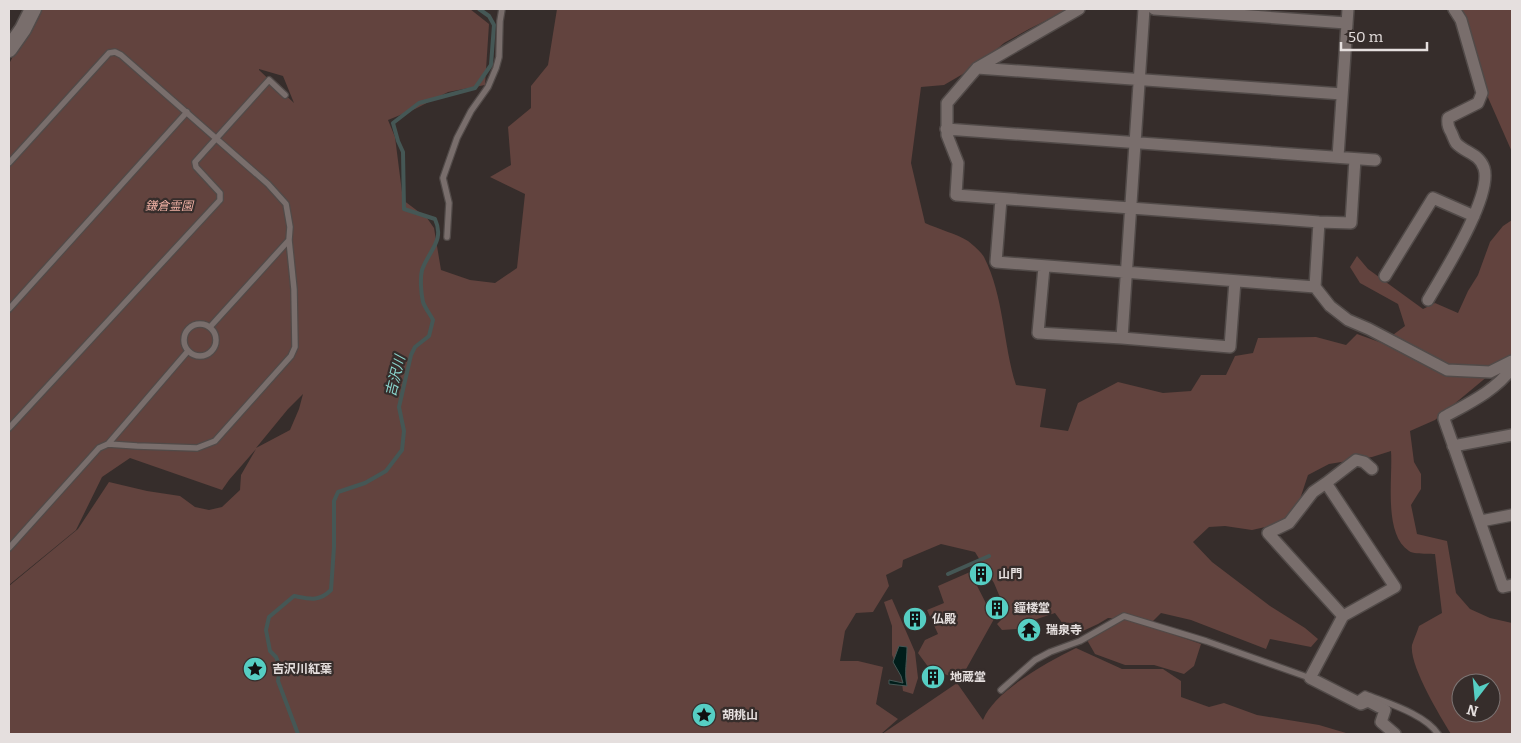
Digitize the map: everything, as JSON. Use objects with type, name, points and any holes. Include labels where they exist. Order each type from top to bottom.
[{"type":"main road","points":[[9,49],[23,29],[33,9]]},
{"type":"street","points":[[1079,9],[977,68],[948,103],[946,129],[958,163],[956,195],[1351,223],[1356,159]]},
{"type":"street","points":[[1122,338],[1144,9]]},
{"type":"street","points":[[1154,9],[1346,23]]},
{"type":"street","points":[[1338,158],[1348,9]]},
{"type":"street","points":[[1428,300],[1474,216],[1485,181],[1484,167],[1472,153],[1456,143],[1447,125],[1448,118],[1478,103],[1482,94],[1461,20],[1454,9]]},
{"type":"street","points":[[977,68],[1342,94]]},
{"type":"street","points":[[946,129],[1375,160]]},
{"type":"street","points":[[1385,276],[1433,198],[1474,216]]},
{"type":"street","points":[[1001,199],[996,262],[1315,287]]},
{"type":"street","points":[[1319,222],[1315,287],[1330,306],[1348,320],[1447,370],[1490,372],[1512,361]]},
{"type":"street","points":[[1044,266],[1038,332],[1230,347],[1235,281]]},
{"type":"street","points":[[1512,368],[1502,380],[1484,395],[1444,416],[1503,586],[1512,586]]},
{"type":"street","points":[[1453,446],[1512,435]]},
{"type":"street","points":[[1343,616],[1268,533],[1289,523],[1313,492],[1356,460],[1364,462],[1372,469]]},
{"type":"street","points":[[1326,483],[1395,587],[1343,616],[1310,678],[1361,704],[1368,701],[1385,710],[1381,722],[1395,734]]},
{"type":"street","points":[[1481,520],[1512,515]]},
{"type":"lane","points":[[447,237],[449,203],[443,178],[457,138],[471,111],[488,87],[496,68],[499,57],[502,9]]},
{"type":"lane","points":[[9,163],[109,53],[115,52],[121,55],[187,112],[268,184],[286,204],[290,227],[289,240],[294,289],[295,347],[291,356],[215,441],[197,448],[108,444]]},
{"type":"lane","points":[[9,428],[220,200],[220,192],[196,167],[195,162],[269,80],[285,95]]},
{"type":"lane","points":[[9,309],[187,112]]},
{"type":"lane","points":[[210,328],[289,240]]},
{"type":"lane","points":[[200,324],[210,328],[214,332],[216,340],[213,350],[208,354],[198,356],[188,351],[185,347],[184,339],[189,329],[200,324]]},
{"type":"lane","points":[[9,548],[99,448],[108,444],[188,351]]},
{"type":"lane","points":[[1001,690],[1035,660],[1050,652],[1080,641],[1124,616],[1206,641],[1310,678]]},
{"type":"lane","points":[[1355,700],[1365,694],[1433,726],[1438,734]]},
{"type":"green space","name":"鎌倉霊園","points":[[37,9],[470,9],[489,24],[485,85],[448,92],[388,120],[395,137],[403,200],[427,218],[434,228],[441,270],[470,280],[495,283],[517,268],[525,194],[490,177],[511,165],[508,127],[531,108],[531,86],[548,65],[557,9],[1069,9],[1004,43],[980,64],[944,85],[921,87],[911,163],[925,223],[968,241],[984,257],[996,288],[1016,385],[1046,389],[1040,427],[1068,431],[1078,403],[1118,382],[1163,393],[1191,391],[1201,375],[1226,375],[1235,356],[1253,353],[1258,338],[1316,337],[1346,345],[1357,334],[1382,343],[1405,326],[1398,304],[1360,283],[1350,267],[1357,256],[1368,269],[1423,309],[1435,303],[1458,313],[1478,275],[1490,242],[1503,226],[1512,220],[1512,356],[1435,420],[1410,431],[1414,462],[1421,474],[1421,489],[1411,505],[1417,534],[1447,541],[1456,593],[1470,609],[1490,618],[1512,623],[1512,734],[1451,734],[1420,677],[1412,654],[1412,645],[1419,626],[1442,613],[1435,554],[1409,551],[1401,543],[1396,532],[1392,519],[1391,505],[1391,451],[1372,457],[1329,464],[1308,475],[1296,511],[1274,525],[1252,530],[1225,526],[1209,527],[1193,542],[1212,562],[1270,606],[1305,628],[1318,639],[1311,647],[1270,639],[1266,649],[1191,620],[1161,613],[1153,621],[1131,620],[1201,644],[1194,666],[1184,674],[1154,665],[1125,665],[1095,654],[1087,640],[1125,619],[1108,618],[1072,636],[1055,613],[1017,629],[1002,630],[997,624],[1007,614],[994,583],[975,552],[941,544],[903,560],[902,567],[886,575],[889,586],[873,612],[856,613],[845,631],[840,661],[858,661],[883,667],[876,704],[898,719],[881,734],[9,734],[9,586],[78,529],[109,482],[180,496],[195,507],[209,510],[222,507],[240,490],[241,475],[256,449],[222,490],[130,458],[102,477],[76,530],[9,585],[9,64]],"holes":[[[259,69],[283,76],[294,103]],[[303,394],[290,430],[256,448],[288,409]]]},
{"type":"green space","points":[[1454,9],[1512,9],[1512,152],[1475,68]]},
{"type":"green space","points":[[970,572],[994,619],[960,680],[929,668],[918,653],[925,640],[938,634],[927,610],[944,603],[938,586]]},
{"type":"green space","points":[[892,599],[915,652],[918,678],[913,694],[903,691],[901,675],[892,655],[892,626],[884,602]]},
{"type":"green space","points":[[1076,648],[1122,669],[1163,669],[1181,681],[1181,697],[1209,707],[1224,703],[1257,715],[1319,725],[1347,734],[882,734],[957,683],[983,720],[989,709],[1010,688],[1037,669]]},
{"type":"water","points":[[899,646],[907,647],[907,686],[889,684],[889,680],[903,683],[893,662]]},
{"type":"waterway","name":"吉沢川","points":[[298,734],[278,681],[280,667],[276,657],[270,651],[266,630],[269,617],[294,596],[310,599],[318,598],[331,590],[334,547],[334,501],[338,492],[365,483],[386,471],[402,450],[404,431],[399,407],[411,355],[415,347],[429,336],[433,320],[423,302],[421,278],[422,270],[437,240],[438,227],[435,219],[404,209],[403,152],[393,123],[419,103],[475,88],[491,65],[494,25],[489,16],[479,9]]},
{"type":"waterway","points":[[948,574],[989,556]]},
{"type":"place","name":"山門","points":[[981,574]]},
{"type":"place","name":"鐘楼堂","points":[[997,608]]},
{"type":"place","name":"仏殿","points":[[915,619]]},
{"type":"place","name":"瑞泉寺","points":[[1029,630]]},
{"type":"place","name":"吉沢川紅葉","points":[[255,669]]},
{"type":"place","name":"地蔵堂","points":[[933,677]]},
{"type":"place","name":"胡桃山","points":[[704,715]]}]
